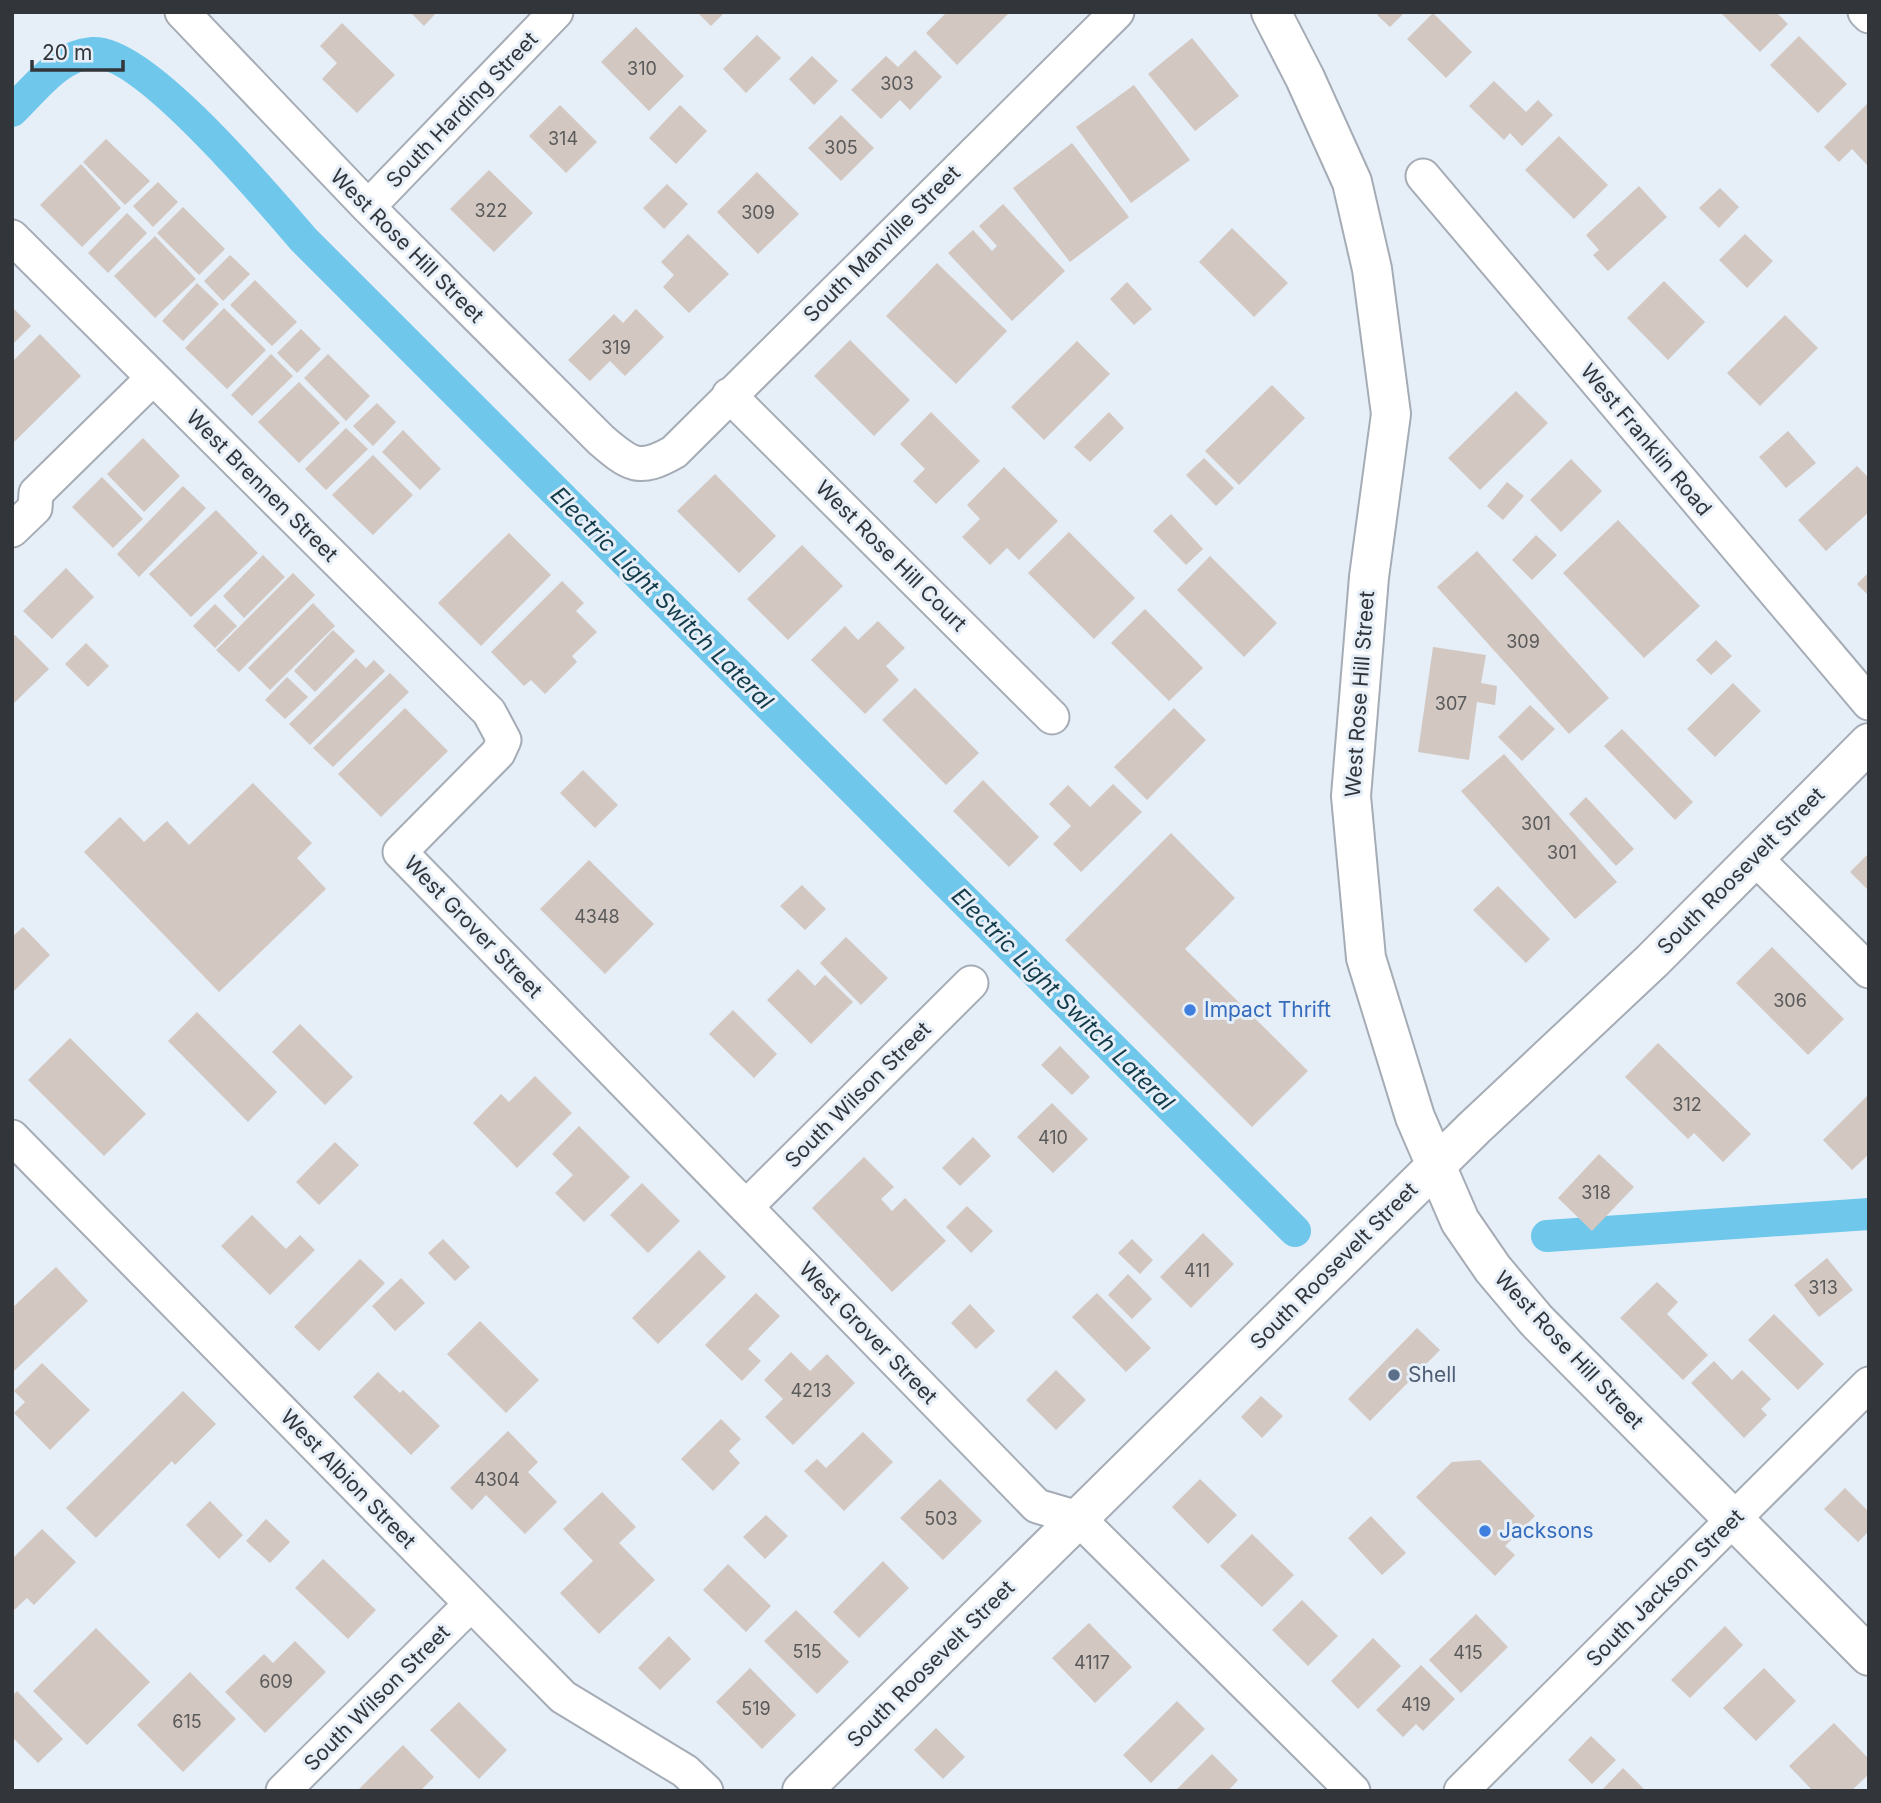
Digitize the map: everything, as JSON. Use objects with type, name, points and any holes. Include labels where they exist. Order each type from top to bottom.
[{"type":"street","name":"West Rose Hill Street","points":[[182,12],[368,207],[601,440],[625,460],[642,466]]},
{"type":"street","name":"South Harding Street","points":[[368,207],[556,12]]},
{"type":"street","name":"South Manville Street","points":[[642,466],[656,463],[674,452],[1117,12]]},
{"type":"street","name":"West Rose Hill Street","points":[[1270,12],[1306,78],[1353,182],[1372,269],[1391,414],[1369,577],[1350,796],[1366,958],[1415,1116],[1460,1220],[1493,1269],[1536,1320],[1869,1656]]},
{"type":"street","points":[[1865,12],[1869,16]]},
{"type":"street","name":"West Franklin Road","points":[[1423,176],[1869,704]]},
{"type":"street","name":"West Brennen Street","points":[[12,237],[489,712],[504,740],[490,764],[400,852]]},
{"type":"street","points":[[12,530],[35,508],[37,493],[153,377]]},
{"type":"street","name":"West Rose Hill Court","points":[[729,395],[1052,718]]},
{"type":"street","name":"South Roosevelt Street","points":[[802,1791],[1437,1165],[1652,961],[1869,743]]},
{"type":"street","name":"West Grover Street","points":[[400,852],[1037,1507],[1078,1518],[1353,1791]]},
{"type":"street","points":[[1755,858],[1869,971]]},
{"type":"street","name":"South Wilson Street","points":[[746,1207],[971,983]]},
{"type":"street","name":"West Albion Street","points":[[12,1137],[562,1698],[685,1771],[706,1791]]},
{"type":"street","name":"South Jackson Street","points":[[1461,1791],[1869,1384]]},
{"type":"street","name":"South Wilson Street","points":[[283,1791],[471,1604]]},
{"type":"building","points":[[410,12],[437,12],[424,26]]},
{"type":"building","points":[[697,12],[725,12],[711,26]]},
{"type":"building","points":[[947,12],[1008,14],[957,65],[926,33]]},
{"type":"building","points":[[1380,12],[1405,12],[1390,27],[1377,15]]},
{"type":"building","points":[[1720,12],[1776,12],[1788,24],[1760,52]]},
{"type":"building","points":[[1433,13],[1472,52],[1446,78],[1407,39]]},
{"type":"building","points":[[342,23],[395,75],[357,113],[322,79],[337,63],[320,46]]},
{"type":"building","points":[[636,27],[684,76],[649,111],[601,62]]},
{"type":"building","points":[[757,35],[781,58],[746,93],[723,69]]},
{"type":"building","points":[[1799,36],[1847,84],[1818,113],[1770,65]]},
{"type":"building","points":[[1192,38],[1239,96],[1195,131],[1148,74]]},
{"type":"building","points":[[915,50],[942,77],[910,110],[900,100],[881,119],[851,90],[886,56],[898,67]]},
{"type":"building","points":[[812,56],[838,81],[814,105],[789,79]]},
{"type":"building","points":[[1494,81],[1526,112],[1538,100],[1553,115],[1522,146],[1510,133],[1504,140],[1469,106]]},
{"type":"building","points":[[1134,85],[1190,160],[1131,203],[1076,127]]},
{"type":"building","points":[[1867,104],[1869,167],[1852,149],[1839,162],[1824,147]]},
{"type":"building","points":[[560,105],[597,142],[566,173],[529,136]]},
{"type":"building","points":[[680,105],[707,131],[676,164],[649,138]]},
{"type":"building","points":[[841,115],[874,148],[841,181],[808,148]]},
{"type":"building","points":[[1559,136],[1608,185],[1574,219],[1525,170]]},
{"type":"building","points":[[106,139],[150,181],[125,205],[83,162]]},
{"type":"building","points":[[1072,143],[1129,217],[1070,262],[1013,188]]},
{"type":"building","points":[[81,164],[121,208],[82,247],[40,205]]},
{"type":"building","points":[[489,170],[533,213],[494,252],[450,209]]},
{"type":"building","points":[[757,172],[799,214],[758,254],[717,212]]},
{"type":"building","points":[[158,182],[178,202],[153,227],[133,206]]},
{"type":"building","points":[[667,184],[688,204],[664,229],[643,208]]},
{"type":"building","points":[[1639,186],[1667,217],[1608,271],[1593,255],[1599,250],[1586,235]]},
{"type":"building","points":[[1720,188],[1739,207],[1719,228],[1699,208]]},
{"type":"building","points":[[1003,204],[1065,271],[1012,321],[948,253],[973,230],[992,251],[997,246],[979,226]]},
{"type":"building","points":[[183,207],[225,249],[199,275],[157,233]]},
{"type":"building","points":[[127,213],[147,233],[108,273],[88,253]]},
{"type":"building","points":[[1232,228],[1288,283],[1254,317],[1199,262]]},
{"type":"building","points":[[688,234],[729,274],[689,313],[663,287],[674,275],[661,262]]},
{"type":"building","points":[[1745,234],[1773,261],[1747,288],[1719,260]]},
{"type":"building","points":[[155,236],[196,279],[155,318],[114,276]]},
{"type":"building","points":[[230,255],[250,274],[223,301],[204,281]]},
{"type":"building","points":[[937,263],[1007,331],[956,384],[886,316]]},
{"type":"building","points":[[255,280],[297,322],[272,346],[230,305]]},
{"type":"building","points":[[1664,281],[1705,322],[1668,360],[1627,318]]},
{"type":"building","points":[[1127,282],[1152,309],[1134,325],[1110,299]]},
{"type":"building","points":[[197,283],[219,304],[183,341],[162,321]]},
{"type":"building","points":[[12,307],[31,326],[12,345]]},
{"type":"building","points":[[224,308],[266,350],[227,389],[185,348]]},
{"type":"building","points":[[636,309],[664,337],[625,376],[610,361],[590,381],[568,360],[614,314],[623,323]]},
{"type":"building","points":[[1785,315],[1818,348],[1760,406],[1727,373]]},
{"type":"building","points":[[301,329],[321,349],[297,373],[277,353]]},
{"type":"building","points":[[40,334],[81,376],[12,444],[12,362]]},
{"type":"building","points":[[850,340],[910,400],[874,436],[814,376]]},
{"type":"building","points":[[1077,341],[1110,374],[1044,440],[1011,407]]},
{"type":"building","points":[[271,354],[293,376],[252,416],[231,395]]},
{"type":"building","points":[[328,354],[370,396],[346,421],[304,378]]},
{"type":"building","points":[[299,382],[340,423],[299,463],[258,422]]},
{"type":"building","points":[[1272,385],[1305,418],[1239,485],[1205,451]]},
{"type":"building","points":[[1516,391],[1548,423],[1480,490],[1448,458]]},
{"type":"building","points":[[377,403],[396,422],[373,446],[353,426]]},
{"type":"building","points":[[931,412],[980,461],[936,504],[913,481],[925,469],[900,444]]},
{"type":"building","points":[[1109,412],[1124,428],[1090,462],[1074,447]]},
{"type":"building","points":[[346,428],[368,449],[326,490],[305,469]]},
{"type":"building","points":[[403,430],[441,469],[420,490],[382,452]]},
{"type":"building","points":[[1788,431],[1816,463],[1786,488],[1759,457]]},
{"type":"building","points":[[143,438],[180,476],[144,512],[107,474]]},
{"type":"building","points":[[373,455],[413,495],[373,535],[332,495]]},
{"type":"building","points":[[1204,458],[1234,488],[1216,506],[1186,475]]},
{"type":"building","points":[[1571,459],[1602,491],[1561,532],[1530,500]]},
{"type":"building","points":[[1857,466],[1869,478],[1869,512],[1826,551],[1798,520]]},
{"type":"building","points":[[1004,467],[1058,521],[1019,560],[1007,548],[990,565],[962,537],[980,519],[967,505]]},
{"type":"building","points":[[715,474],[776,536],[739,573],[677,511]]},
{"type":"building","points":[[102,477],[143,519],[113,548],[72,507]]},
{"type":"building","points":[[1507,482],[1524,496],[1503,520],[1487,506]]},
{"type":"building","points":[[183,486],[206,508],[139,577],[117,554]]},
{"type":"building","points":[[216,510],[258,553],[191,617],[149,574]]},
{"type":"building","points":[[1171,514],[1203,549],[1186,565],[1153,531]]},
{"type":"building","points":[[1618,520],[1700,606],[1644,658],[1563,573]]},
{"type":"building","points":[[1069,532],[1135,598],[1094,639],[1028,573]]},
{"type":"building","points":[[509,533],[551,575],[481,646],[438,603]]},
{"type":"building","points":[[1536,535],[1557,555],[1532,580],[1512,560]]},
{"type":"building","points":[[802,545],[843,586],[788,640],[747,599]]},
{"type":"building","points":[[1477,551],[1609,698],[1569,734],[1437,587]]},
{"type":"building","points":[[263,555],[285,577],[244,618],[223,596]]},
{"type":"building","points":[[1210,556],[1277,623],[1244,657],[1177,590]]},
{"type":"building","points":[[66,568],[94,597],[52,639],[23,611]]},
{"type":"building","points":[[1869,572],[1869,596],[1857,584]]},
{"type":"building","points":[[293,573],[315,595],[239,672],[216,650]]},
{"type":"building","points":[[562,581],[584,603],[576,611],[597,632],[572,656],[577,662],[545,694],[531,680],[524,686],[491,652]]},
{"type":"building","points":[[313,603],[335,626],[270,690],[248,668]]},
{"type":"building","points":[[215,604],[237,626],[215,648],[193,626]]},
{"type":"building","points":[[1145,609],[1203,668],[1169,701],[1111,643]]},
{"type":"building","points":[[878,621],[905,648],[886,666],[899,680],[865,714],[811,660],[845,626],[858,640]]},
{"type":"building","points":[[333,630],[355,651],[315,692],[294,671]]},
{"type":"building","points":[[15,635],[49,669],[12,705],[12,638]]},
{"type":"building","points":[[1716,640],[1732,656],[1711,675],[1696,660]]},
{"type":"building","points":[[86,643],[109,666],[88,687],[65,664]]},
{"type":"building","points":[[1433,647],[1486,655],[1481,683],[1497,686],[1495,705],[1477,702],[1469,760],[1418,752]]},
{"type":"building","points":[[356,658],[366,668],[374,660],[385,671],[310,745],[289,724]]},
{"type":"building","points":[[390,673],[409,692],[333,767],[313,748]]},
{"type":"building","points":[[287,677],[308,697],[285,719],[265,700]]},
{"type":"building","points":[[1733,683],[1761,711],[1715,757],[1687,729]]},
{"type":"building","points":[[915,688],[979,753],[946,785],[882,720]]},
{"type":"building","points":[[1530,705],[1555,729],[1522,761],[1498,737]]},
{"type":"building","points":[[405,708],[448,751],[381,817],[338,774]]},
{"type":"building","points":[[1174,708],[1206,740],[1147,800],[1114,767]]},
{"type":"building","points":[[1622,729],[1693,802],[1675,820],[1604,746]]},
{"type":"building","points":[[1504,754],[1617,882],[1575,919],[1461,791]]},
{"type":"building","points":[[583,770],[618,805],[595,828],[560,793]]},
{"type":"building","points":[[983,780],[1039,837],[1009,867],[953,811]]},
{"type":"building","points":[[253,783],[312,843],[297,858],[326,889],[219,992],[84,852],[120,817],[144,842],[167,821],[189,845]]},
{"type":"building","points":[[1113,784],[1142,812],[1081,872],[1053,844],[1071,826],[1049,804],[1068,785],[1090,807]]},
{"type":"building","points":[[1586,797],[1634,849],[1616,866],[1569,814]]},
{"type":"building","name":"Impact Thrift","points":[[1171,833],[1235,898],[1185,949],[1308,1071],[1252,1127],[1065,940]]},
{"type":"building","points":[[1869,853],[1869,891],[1850,872]]},
{"type":"building","points":[[589,860],[654,924],[605,974],[540,909]]},
{"type":"building","points":[[802,885],[826,909],[805,930],[780,906]]},
{"type":"building","points":[[1498,886],[1550,939],[1526,963],[1473,910]]},
{"type":"building","points":[[23,927],[50,955],[12,993],[12,937]]},
{"type":"building","points":[[846,937],[888,978],[861,1005],[820,963]]},
{"type":"building","points":[[1772,947],[1844,1019],[1808,1055],[1736,983]]},
{"type":"building","points":[[798,969],[815,986],[825,975],[853,1002],[811,1044],[767,1000]]},
{"type":"building","points":[[733,1010],[777,1054],[754,1078],[709,1034]]},
{"type":"building","points":[[197,1012],[277,1092],[248,1122],[168,1041]]},
{"type":"building","points":[[300,1024],[353,1077],[325,1105],[272,1052]]},
{"type":"building","points":[[70,1038],[146,1114],[104,1156],[28,1080]]},
{"type":"building","points":[[1658,1043],[1751,1134],[1723,1162],[1694,1133],[1688,1139],[1625,1077]]},
{"type":"building","points":[[1060,1046],[1090,1077],[1072,1095],[1041,1065]]},
{"type":"building","points":[[535,1076],[572,1113],[517,1168],[473,1123],[501,1094],[509,1102]]},
{"type":"building","points":[[1869,1094],[1869,1154],[1852,1170],[1823,1140]]},
{"type":"building","points":[[1052,1103],[1088,1139],[1053,1173],[1017,1137]]},
{"type":"building","points":[[579,1126],[630,1177],[584,1222],[555,1193],[573,1175],[552,1154]]},
{"type":"building","points":[[973,1137],[991,1156],[960,1186],[942,1168]]},
{"type":"building","points":[[335,1142],[359,1165],[319,1205],[296,1182]]},
{"type":"building","points":[[1599,1154],[1634,1187],[1592,1231],[1558,1198]]},
{"type":"building","points":[[864,1157],[894,1187],[881,1199],[892,1211],[905,1198],[946,1241],[892,1292],[812,1208]]},
{"type":"building","points":[[642,1183],[680,1221],[648,1253],[610,1215]]},
{"type":"building","points":[[967,1206],[993,1231],[971,1253],[946,1227]]},
{"type":"building","points":[[252,1215],[286,1249],[300,1235],[315,1250],[270,1295],[221,1246]]},
{"type":"building","points":[[1203,1233],[1234,1264],[1191,1308],[1160,1277]]},
{"type":"building","points":[[443,1239],[470,1267],[455,1281],[428,1253]]},
{"type":"building","points":[[1132,1239],[1153,1260],[1140,1274],[1118,1253]]},
{"type":"building","points":[[699,1250],[726,1277],[658,1344],[632,1318]]},
{"type":"building","points":[[1827,1258],[1853,1290],[1819,1317],[1794,1285]]},
{"type":"building","points":[[360,1259],[385,1283],[319,1351],[294,1327]]},
{"type":"building","points":[[56,1267],[88,1301],[12,1373],[12,1308]]},
{"type":"building","points":[[1128,1274],[1152,1299],[1132,1319],[1108,1295]]},
{"type":"building","points":[[401,1278],[425,1303],[395,1331],[372,1306]]},
{"type":"building","points":[[1657,1282],[1678,1302],[1667,1314],[1708,1355],[1683,1380],[1620,1318]]},
{"type":"building","points":[[756,1293],[780,1316],[748,1349],[761,1361],[742,1381],[705,1345]]},
{"type":"building","points":[[1097,1293],[1151,1348],[1126,1372],[1072,1317]]},
{"type":"building","points":[[970,1304],[995,1331],[976,1349],[951,1323]]},
{"type":"building","points":[[1774,1314],[1824,1364],[1798,1390],[1748,1340]]},
{"type":"building","points":[[480,1321],[539,1380],[506,1413],[447,1354]]},
{"type":"building","name":"Shell","points":[[1417,1328],[1440,1350],[1370,1421],[1348,1399]]},
{"type":"building","points":[[791,1352],[810,1371],[827,1354],[855,1383],[793,1445],[765,1417],[783,1399],[764,1380]]},
{"type":"building","points":[[1714,1361],[1732,1380],[1742,1370],[1771,1399],[1761,1409],[1767,1415],[1744,1438],[1691,1383]]},
{"type":"building","points":[[42,1363],[90,1410],[50,1450],[14,1413],[25,1402],[14,1391]]},
{"type":"building","points":[[1056,1370],[1086,1400],[1056,1430],[1026,1400]]},
{"type":"building","points":[[378,1372],[400,1393],[403,1390],[440,1426],[411,1455],[353,1397]]},
{"type":"building","points":[[183,1391],[216,1424],[175,1465],[172,1461],[96,1538],[66,1508]]},
{"type":"building","points":[[1261,1396],[1283,1416],[1262,1438],[1241,1417]]},
{"type":"building","points":[[721,1419],[741,1439],[729,1451],[740,1463],[713,1491],[681,1459]]},
{"type":"building","points":[[508,1431],[538,1462],[528,1472],[557,1502],[525,1534],[486,1495],[472,1510],[450,1488]]},
{"type":"building","points":[[863,1432],[893,1462],[844,1511],[804,1471],[817,1459],[826,1468]]},
{"type":"building","name":"Jacksons","points":[[1480,1460],[1535,1516],[1505,1546],[1515,1555],[1495,1576],[1416,1497],[1452,1462]]},
{"type":"building","points":[[940,1479],[982,1521],[943,1560],[900,1518]]},
{"type":"building","points":[[1200,1479],[1237,1515],[1208,1544],[1172,1507]]},
{"type":"building","points":[[1845,1488],[1869,1512],[1869,1531],[1858,1542],[1824,1509]]},
{"type":"building","points":[[602,1492],[636,1527],[619,1543],[655,1580],[599,1634],[560,1593],[593,1561],[563,1529]]},
{"type":"building","points":[[210,1501],[243,1535],[219,1559],[186,1525]]},
{"type":"building","points":[[766,1515],[788,1536],[765,1559],[743,1537]]},
{"type":"building","points":[[1371,1516],[1406,1553],[1382,1575],[1348,1538]]},
{"type":"building","points":[[266,1519],[290,1542],[270,1563],[246,1541]]},
{"type":"building","points":[[42,1529],[76,1562],[34,1605],[27,1598],[12,1612],[12,1559]]},
{"type":"building","points":[[1252,1534],[1294,1575],[1262,1607],[1220,1566]]},
{"type":"building","points":[[323,1559],[376,1610],[348,1639],[295,1588]]},
{"type":"building","points":[[883,1561],[909,1588],[859,1638],[833,1612]]},
{"type":"building","points":[[728,1564],[771,1606],[746,1632],[703,1590]]},
{"type":"building","points":[[1302,1600],[1338,1636],[1308,1666],[1272,1630]]},
{"type":"building","points":[[796,1610],[849,1662],[817,1694],[764,1641]]},
{"type":"building","points":[[1476,1614],[1508,1647],[1461,1693],[1429,1660]]},
{"type":"building","points":[[1089,1623],[1132,1667],[1095,1703],[1052,1658]]},
{"type":"building","points":[[1725,1626],[1743,1645],[1690,1698],[1671,1680]]},
{"type":"building","points":[[96,1628],[150,1682],[87,1745],[33,1691]]},
{"type":"building","points":[[669,1636],[691,1659],[660,1690],[638,1668]]},
{"type":"building","points":[[1373,1638],[1401,1666],[1358,1709],[1331,1681]]},
{"type":"building","points":[[295,1641],[326,1672],[265,1733],[225,1692],[264,1654],[273,1663]]},
{"type":"building","points":[[1421,1665],[1455,1699],[1423,1731],[1416,1724],[1403,1737],[1376,1710]]},
{"type":"building","points":[[750,1668],[796,1715],[762,1749],[716,1702]]},
{"type":"building","points":[[1764,1668],[1796,1701],[1756,1741],[1723,1708]]},
{"type":"building","points":[[190,1672],[236,1719],[183,1772],[137,1725]]},
{"type":"building","points":[[17,1691],[63,1739],[38,1763],[12,1737],[12,1696]]},
{"type":"building","points":[[1177,1701],[1205,1729],[1151,1783],[1123,1755]]},
{"type":"building","points":[[459,1702],[507,1750],[479,1779],[430,1730]]},
{"type":"building","points":[[1834,1723],[1869,1759],[1869,1774],[1851,1791],[1813,1791],[1789,1766]]},
{"type":"building","points":[[936,1728],[965,1757],[943,1779],[914,1750]]},
{"type":"building","points":[[1591,1736],[1616,1760],[1592,1784],[1568,1760]]},
{"type":"building","points":[[403,1745],[434,1777],[420,1791],[357,1791]]},
{"type":"building","points":[[1212,1754],[1238,1780],[1228,1791],[1175,1791]]},
{"type":"building","points":[[1623,1768],[1646,1791],[1601,1791]]},
{"type":"waterway","name":"Electric Light Switch Lateral","points":[[12,111],[58,67],[80,55],[92,53],[114,58],[142,75],[173,100],[235,162],[304,240],[1295,1231]]},
{"type":"waterway","name":"Electric Light Switch Lateral","points":[[1547,1236],[1869,1214]]},
{"type":"place","name":"Impact Thrift","points":[[1190,1010]]},
{"type":"place","name":"Shell","points":[[1394,1375]]},
{"type":"place","name":"Jacksons","points":[[1485,1531]]}]
